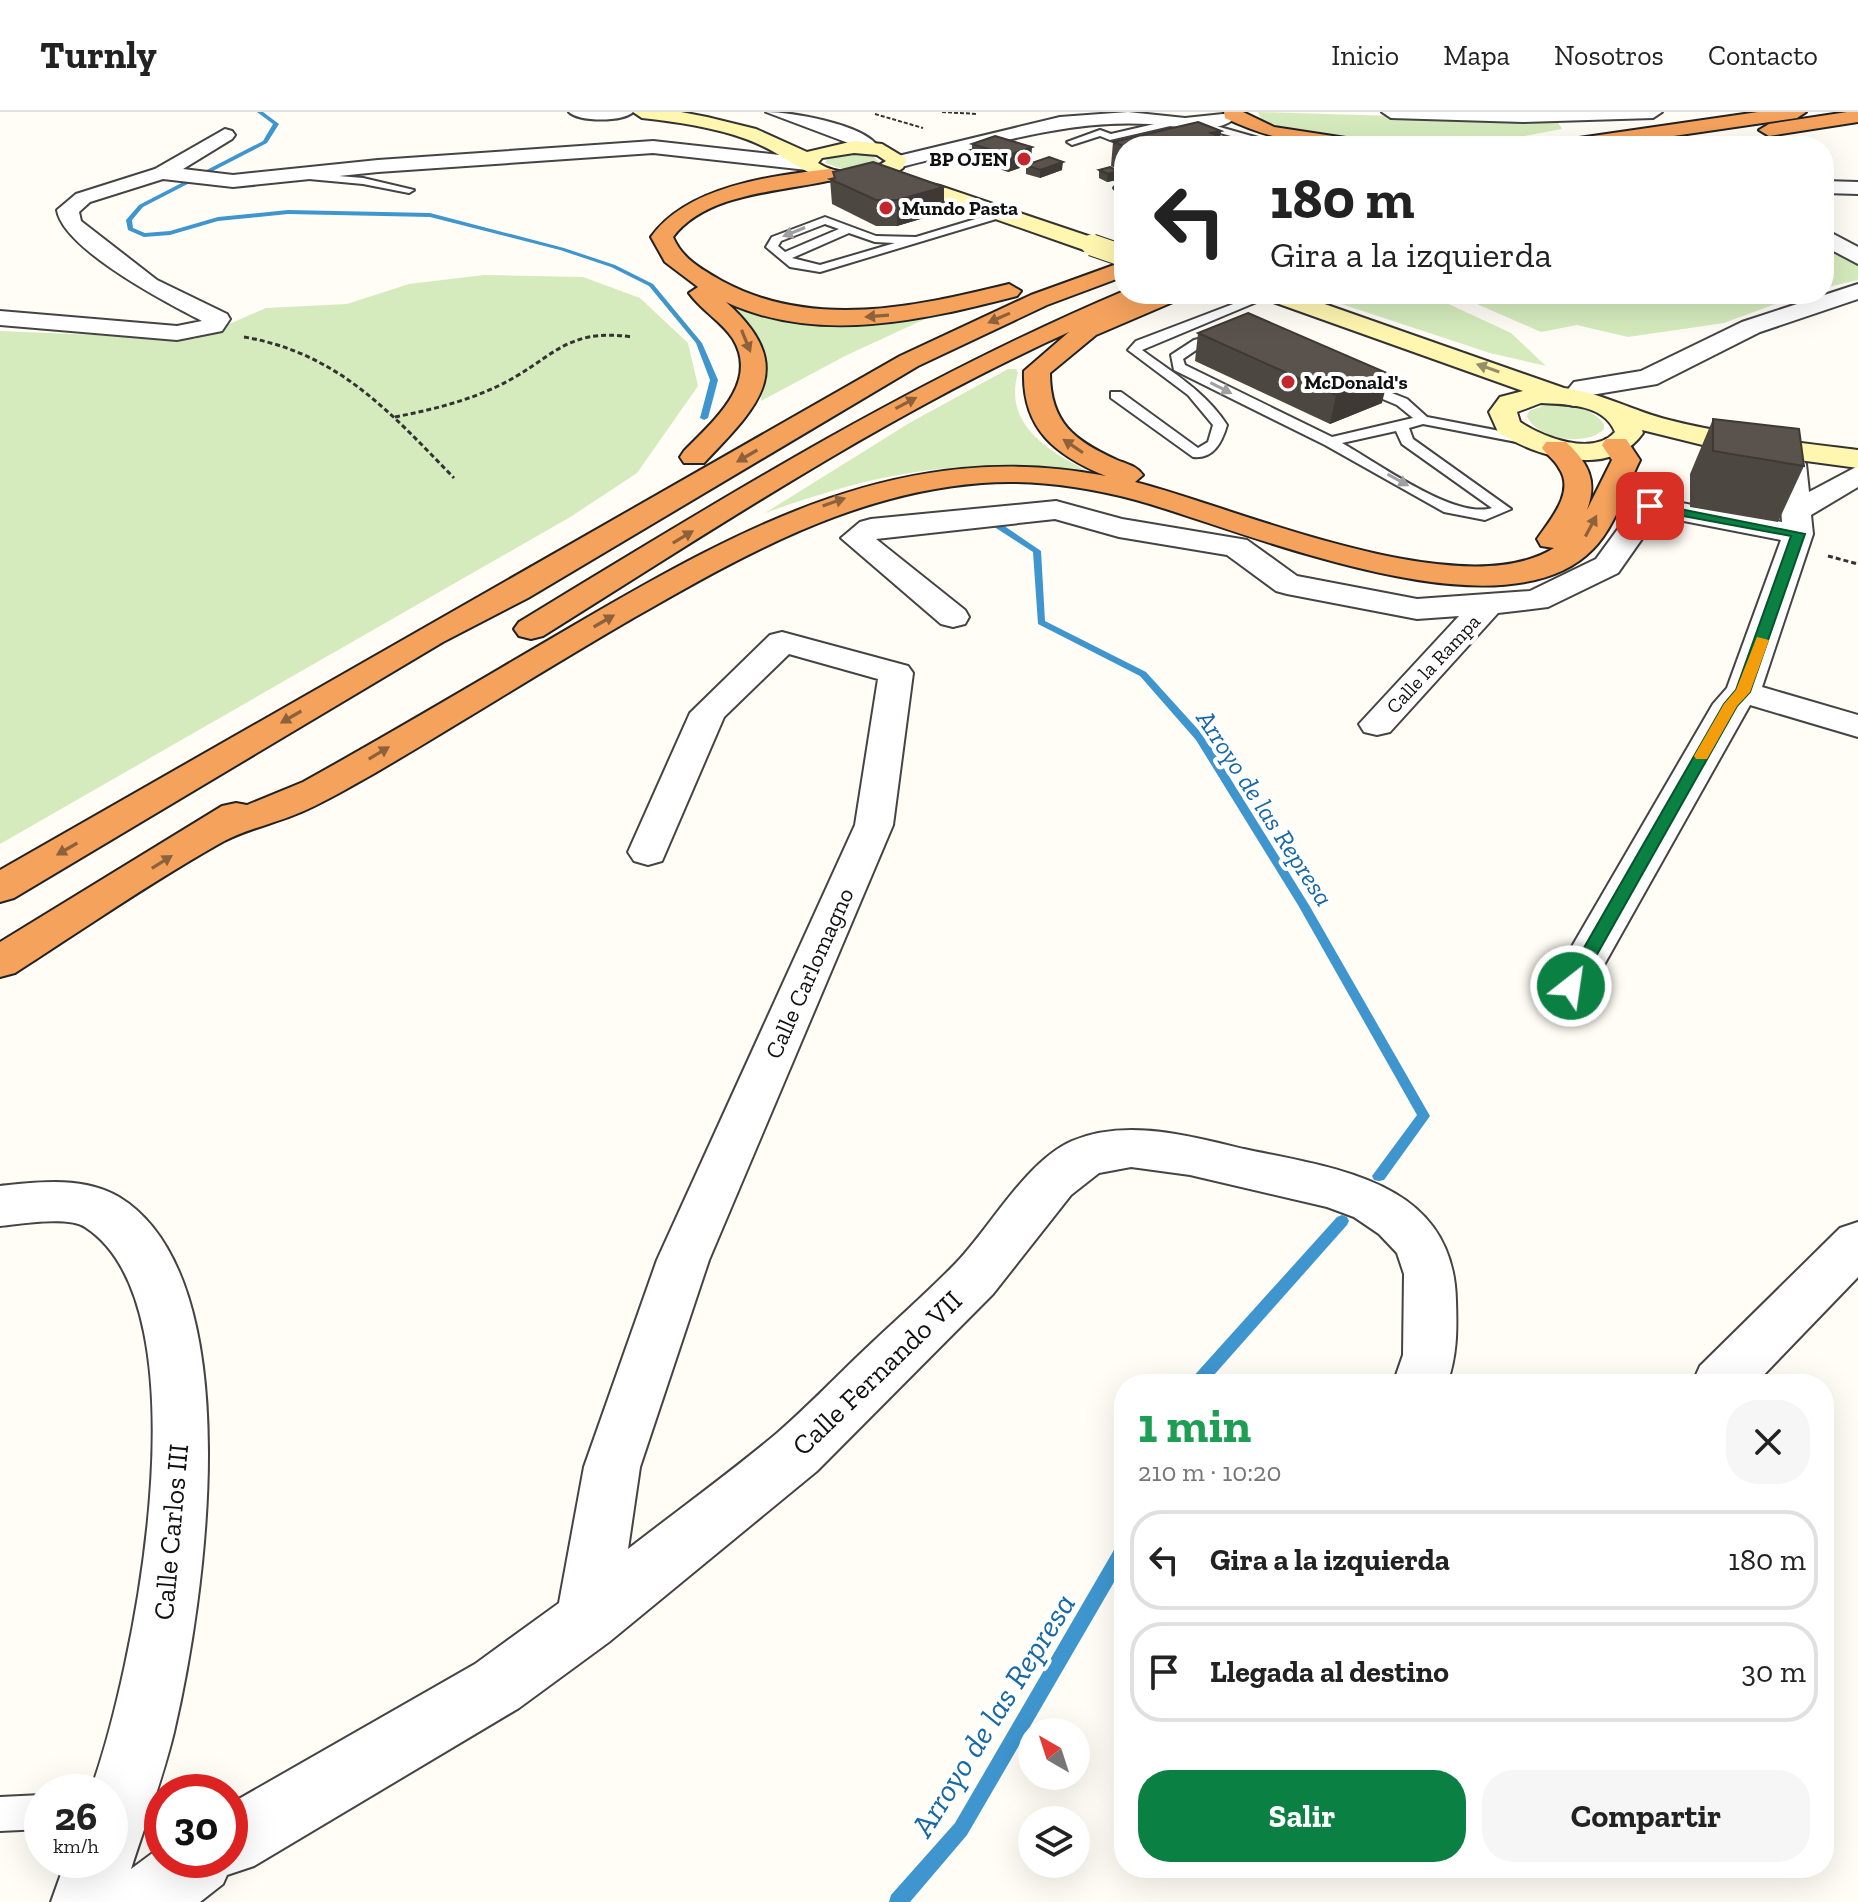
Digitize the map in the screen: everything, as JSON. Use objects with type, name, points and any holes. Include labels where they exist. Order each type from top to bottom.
[{"type":"highway","points":[[1633,136],[1797,112]]},
{"type":"highway","points":[[1228,115],[1269,132],[1295,136]]},
{"type":"highway","points":[[1727,136],[1858,116]]},
{"type":"highway","points":[[821,168],[782,184],[690,210],[668,223],[662,237],[667,253],[716,289],[784,311],[881,316],[931,310],[1009,291]]},
{"type":"highway","points":[[694,457],[735,414],[752,389],[755,365],[744,331],[654,254],[647,236],[654,220],[667,211],[785,175],[821,168]]},
{"type":"highway","points":[[870,354],[1114,247]]},
{"type":"highway","points":[[0,888],[431,635],[517,591],[909,361],[1039,300],[1114,273]]},
{"type":"highway","points":[[502,647],[877,419],[1027,341],[1114,304]]},
{"type":"highway","points":[[1148,304],[1087,330],[1037,371],[1035,395],[1047,425],[1080,452],[1127,475],[1383,552],[1415,559],[1470,563],[1520,556],[1543,546],[1558,534],[1574,501],[1578,478],[1572,464],[1544,444]]},
{"type":"highway","points":[[431,635],[495,578],[766,413]]},
{"type":"highway","points":[[213,831],[312,793],[755,536],[864,492],[951,475],[1048,475],[1153,496],[1396,568],[1457,579],[1486,578],[1542,566],[1581,543],[1626,460],[1619,430]]},
{"type":"highway","points":[[0,962],[213,831],[287,778],[448,680]]},
{"type":"main road","points":[[642,112],[755,136],[780,144],[821,168],[912,184],[1114,247]]},
{"type":"main road","points":[[698,112],[782,134],[878,153],[1114,247]]},
{"type":"main road","points":[[821,168],[824,150],[878,153]]},
{"type":"main road","points":[[821,168],[881,173],[878,153]]},
{"type":"main road","points":[[1275,304],[1392,349],[1457,384]]},
{"type":"main road","points":[[1279,304],[1568,397],[1619,430],[1858,474]]},
{"type":"main road","points":[[1568,397],[1522,398],[1496,409],[1508,426],[1544,444],[1589,450],[1619,430],[1858,459]]},
{"type":"street","points":[[578,112],[624,112]]},
{"type":"street","points":[[775,112],[858,140],[878,153],[1066,112]]},
{"type":"street","points":[[1391,112],[1523,116],[1653,112]]},
{"type":"street","points":[[878,153],[932,141],[1023,130],[1103,129],[1144,115],[1185,122],[1228,115]]},
{"type":"street","points":[[0,318],[191,332],[213,326],[218,319],[149,285],[70,223],[68,210],[83,198],[162,173],[225,135]]},
{"type":"street","points":[[932,141],[937,167],[951,184]]},
{"type":"street","points":[[162,173],[216,179],[302,176],[378,166],[653,147],[821,168]]},
{"type":"street","points":[[1834,187],[1858,188]]},
{"type":"street","points":[[1834,242],[1858,257]]},
{"type":"street","points":[[1834,299],[1858,291]]},
{"type":"street","points":[[1568,397],[1583,388],[1648,378],[1751,327],[1819,304]]},
{"type":"street","points":[[1619,430],[1629,407],[1648,378]]},
{"type":"street","points":[[1571,986],[1731,704],[1743,692],[1797,523],[1792,464]]},
{"type":"street","points":[[953,617],[856,538],[871,528],[1056,510],[1119,528],[1236,547],[1287,584],[1417,609],[1537,600],[1607,566],[1650,506],[1797,523],[1858,474]]},
{"type":"street","name":"Calle la Rampa","points":[[1377,724],[1489,603]]},
{"type":"street","name":"Calle Carlomagno","points":[[587,1620],[612,1467],[683,1260],[874,825],[896,673],[782,642],[708,713],[648,852]]},
{"type":"street","points":[[1743,692],[1858,726]]},
{"type":"street","name":"Calle Fernando VII","points":[[248,1831],[497,1686],[587,1620],[797,1452],[975,1278],[1054,1181],[1086,1156],[1131,1148],[1190,1156],[1332,1188],[1372,1203],[1397,1219],[1418,1242],[1430,1274],[1430,1355],[1423,1374]]},
{"type":"street","name":"Calle Carlos III","points":[[0,1206],[52,1201],[101,1212],[133,1239],[158,1278],[170,1328],[182,1463],[158,1658],[142,1733],[128,1774]]},
{"type":"street","points":[[1729,1374],[1858,1243]]},
{"type":"street","name":"Calle Carlos III","points":[[86,1902],[93,1878]]},
{"type":"street","points":[[144,1902],[175,1878]]},
{"type":"lane","points":[[1228,115],[1253,136]]},
{"type":"lane","points":[[1072,142],[1103,129],[1185,122],[1235,136]]},
{"type":"lane","points":[[1103,129],[1115,136]]},
{"type":"lane","points":[[302,176],[363,181],[409,190]]},
{"type":"lane","points":[[922,240],[875,239],[825,220],[776,239],[772,247],[782,258],[806,269],[820,269],[922,240],[1002,214]]},
{"type":"lane","points":[[782,258],[848,229]]},
{"type":"lane","points":[[820,269],[826,260],[875,239]]},
{"type":"lane","points":[[1116,395],[1198,454],[1214,444],[1220,425],[1210,406],[1134,350],[1140,344],[1235,304]]},
{"type":"lane","points":[[1239,336],[1198,343],[1176,358],[1179,367],[1330,442],[1449,509],[1485,515],[1504,509],[1407,441],[1400,423]]},
{"type":"lane","points":[[1347,378],[1402,402],[1423,420]]},
{"type":"lane","points":[[1450,424],[1496,409]]},
{"type":"lane","points":[[1330,442],[1365,437],[1400,423],[1423,420],[1544,444]]},
{"type":"lane","points":[[0,1814],[24,1813]]},
{"type":"path","points":[[866,112],[932,141]]},
{"type":"path","points":[[942,112],[981,114]]},
{"type":"path","points":[[394,417],[449,405],[505,383],[562,343],[585,334],[604,331],[632,337]]},
{"type":"path","points":[[191,332],[261,338],[301,349],[333,367],[394,417],[454,478]]},
{"type":"green space","points":[[1258,112],[1557,121],[1562,129],[1524,136],[1308,136],[1263,123]]},
{"type":"green space","points":[[848,152],[872,155],[880,163],[848,171],[825,163],[828,158]]},
{"type":"green space","points":[[1834,250],[1858,261],[1858,280],[1834,286]]},
{"type":"green space","points":[[484,275],[583,277],[640,298],[688,343],[698,386],[637,473],[572,516],[0,844],[0,331],[195,339],[266,308],[347,304],[409,284]]},
{"type":"green space","points":[[710,294],[878,321],[925,319],[845,356],[761,401],[766,364],[761,341],[739,314]]},
{"type":"green space","points":[[1341,304],[1449,304],[1511,333],[1546,366],[1490,353]]},
{"type":"green space","points":[[1477,304],[1775,304],[1724,323],[1628,337],[1577,325],[1541,332]]},
{"type":"green space","points":[[1008,369],[1016,369],[1018,373],[1015,392],[1017,408],[1024,423],[1048,447],[1094,474],[1006,466],[927,470],[850,486],[765,513],[911,422]]},
{"type":"green space","points":[[1546,405],[1585,410],[1604,424],[1604,429],[1596,435],[1575,439],[1541,431],[1527,416],[1529,411]]},
{"type":"building","points":[[1198,122],[1221,131],[1211,133],[1218,136],[1138,136]]},
{"type":"building","points":[[995,136],[1032,147],[1009,155],[972,144]]},
{"type":"building","points":[[1049,157],[1063,162],[1040,170],[1026,165]]},
{"type":"building","points":[[873,162],[944,187],[897,200],[876,200],[830,179],[835,178],[833,172]]},
{"type":"building","points":[[1110,167],[1114,172],[1108,174],[1099,170]]},
{"type":"building","points":[[1248,313],[1389,374],[1336,395],[1198,333]]},
{"type":"building","points":[[1713,419],[1799,429],[1804,466],[1713,451]]},
{"type":"waterway","points":[[260,112],[276,124],[265,142],[141,206],[129,220],[130,229],[144,235],[170,233],[218,219],[288,212],[430,215],[562,249],[613,266],[651,285],[699,343],[714,380],[704,418]]},
{"type":"waterway","name":"Arroyo de las Represa","points":[[991,521],[1037,551],[1041,622],[1143,674],[1200,738],[1303,905],[1424,1116],[1379,1176]]},
{"type":"waterway","name":"Arroyo de las Represa","points":[[1205,1374],[1342,1221]]},
{"type":"waterway","name":"Arroyo de las Represa","points":[[898,1902],[961,1829],[1114,1566]]},
{"type":"slow traffic","points":[[1702,756],[1731,704],[1743,692],[1762,640]]},
{"type":"place","name":"BP OJEN","points":[[1024,159]]},
{"type":"place","name":"Mundo Pasta","points":[[886,208]]},
{"type":"place","name":"McDonald's","points":[[1288,382]]},
{"type":"route","points":[[1571,986],[1731,704],[1743,692],[1798,534],[1650,506]]}]
